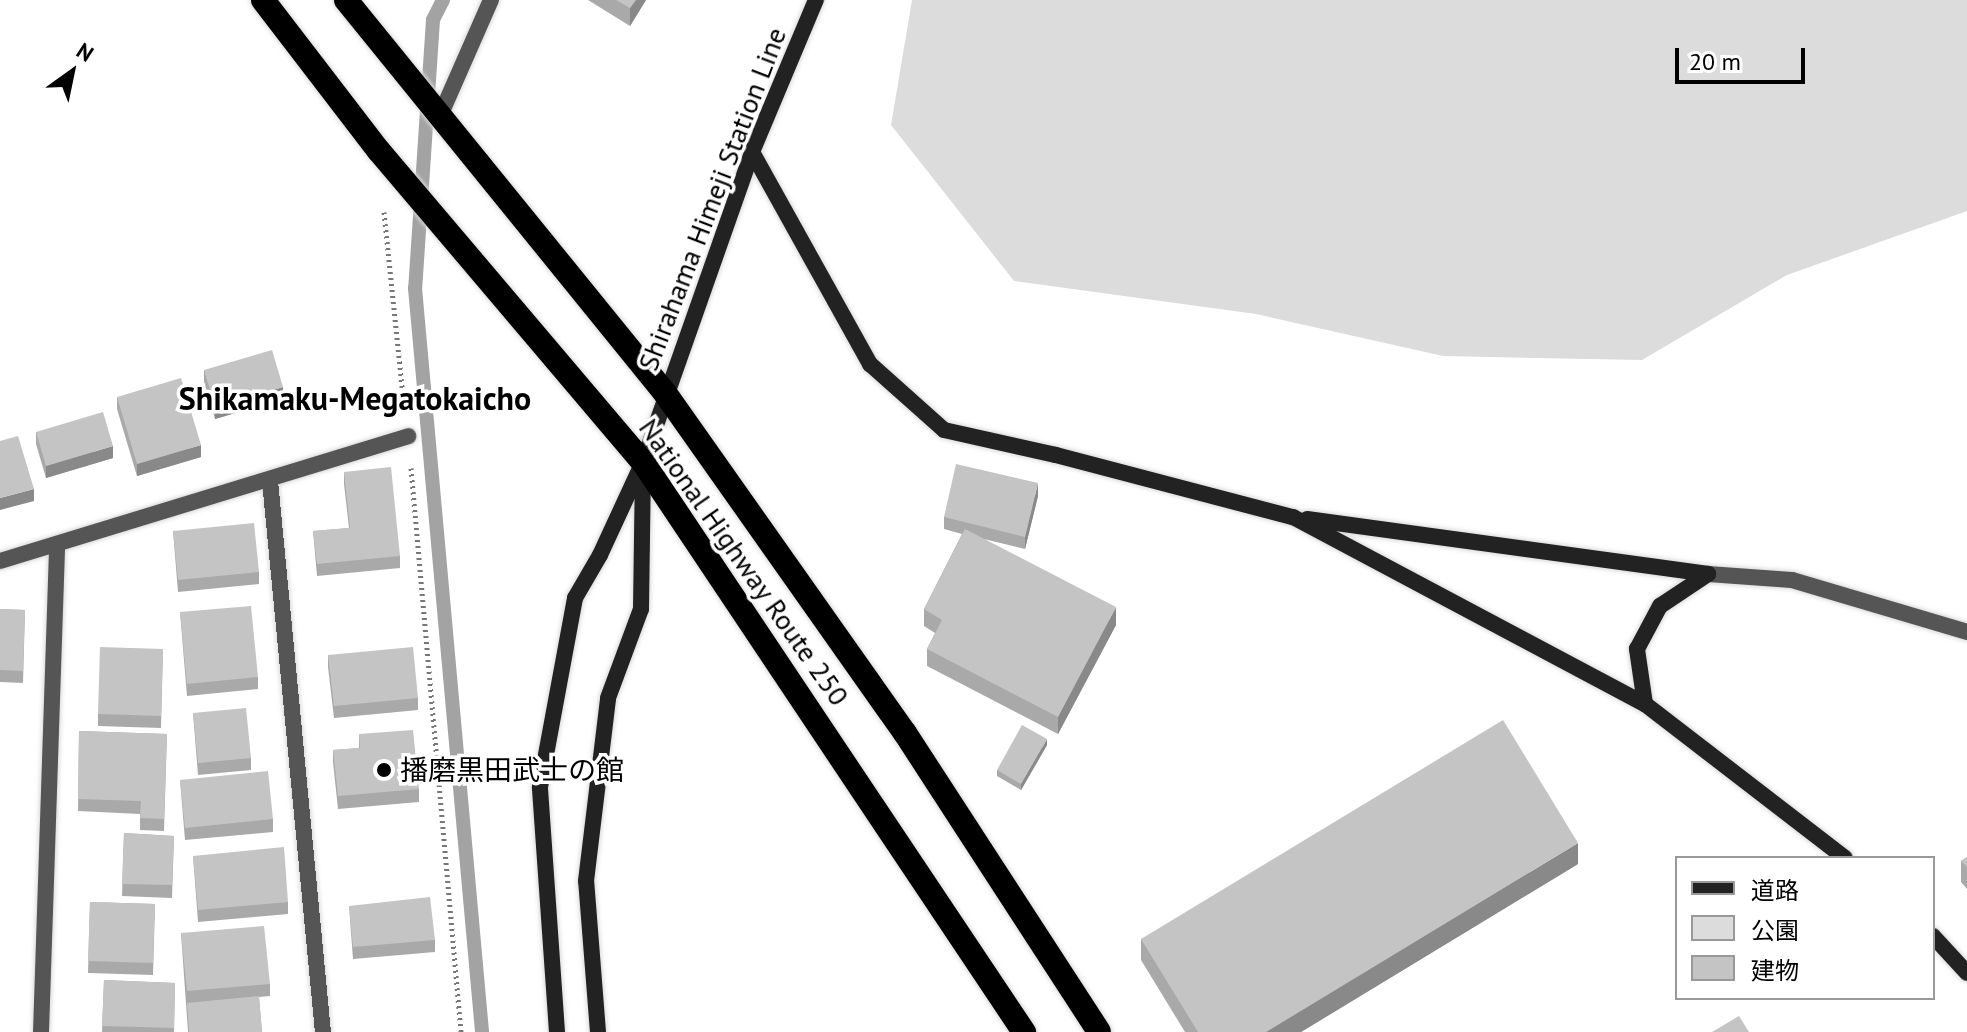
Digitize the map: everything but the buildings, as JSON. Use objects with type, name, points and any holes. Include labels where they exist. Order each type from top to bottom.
[{"type":"highway","name":"National Highway Route 250","points":[[263,0],[379,151],[643,462],[1024,1032]]},
{"type":"highway","name":"National Highway Route 250","points":[[346,0],[665,393],[905,733],[1099,1032]]},
{"type":"street","points":[[440,116],[491,0]]},
{"type":"street","name":"Shirahama Himeji Station Line","points":[[643,462],[752,152],[816,0]]},
{"type":"street","points":[[752,152],[870,364],[944,430],[1056,455],[1293,517],[1708,574],[1792,580],[1967,632]]},
{"type":"street","points":[[0,561],[270,481],[408,436]]},
{"type":"street","points":[[557,1032],[540,787],[575,598],[600,555],[643,462]]},
{"type":"street","points":[[598,1032],[587,867],[608,698],[641,609],[643,462]]},
{"type":"street","points":[[270,481],[323,1032]]},
{"type":"street","points":[[1293,517],[1645,704],[1842,856]]},
{"type":"street","points":[[41,1032],[57,544]]},
{"type":"street","points":[[1645,704],[1637,649],[1660,606],[1708,574]]},
{"type":"street","points":[[1935,938],[1967,973]]},
{"type":"path","points":[[384,212],[408,436],[461,1032]]},
{"type":"green space","points":[[912,0],[1967,0],[1967,211],[1787,275],[1642,360],[1443,356],[1256,314],[1014,281],[891,125]]},
{"type":"waterway","points":[[443,0],[433,20],[415,288],[482,1032]]},
{"type":"place","name":"播磨黒田武士の館","points":[[384,770]]},
{"type":"district","name":"Shikamaku-Megatokaicho","points":[[355,398]]}]
